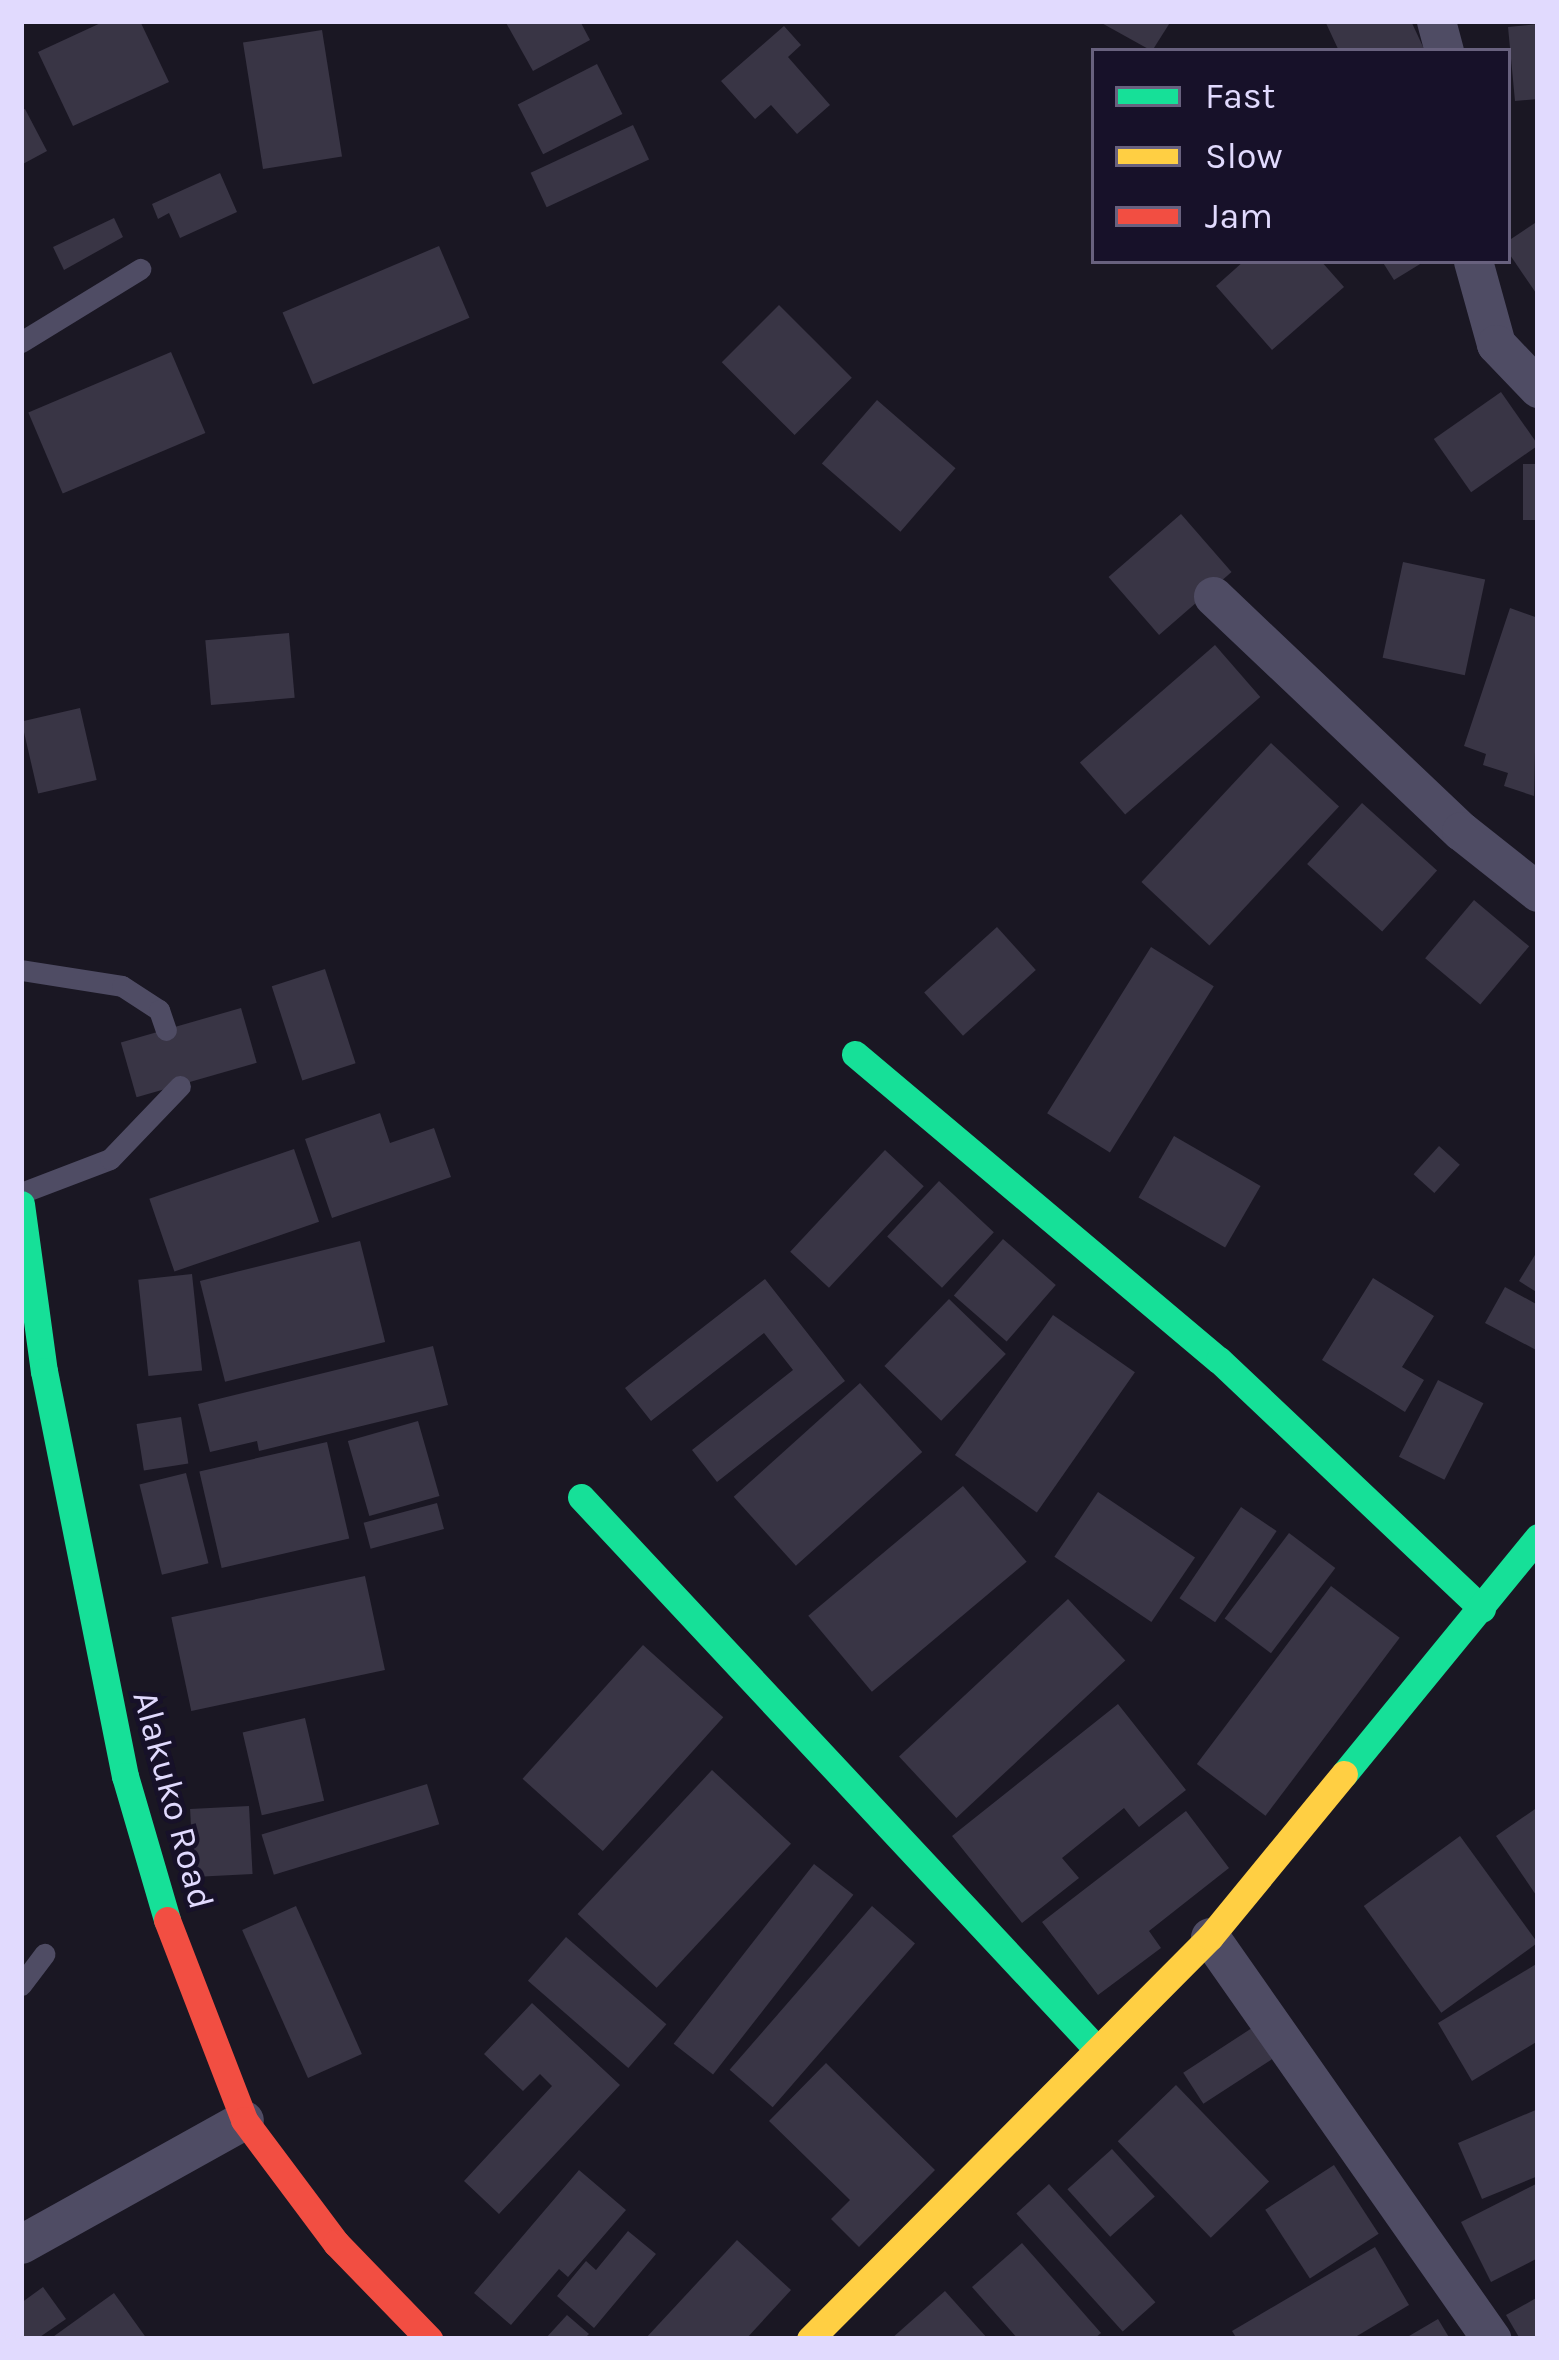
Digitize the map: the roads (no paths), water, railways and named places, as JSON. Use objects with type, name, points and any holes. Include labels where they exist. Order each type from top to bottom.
[{"type":"street","points":[[1474,264],[1496,344],[1538,388]]},
{"type":"street","points":[[1213,596],[1461,831],[1538,892]]},
{"type":"street","points":[[855,1054],[1219,1360],[1483,1609]]},
{"type":"street","name":"Alakuko Road","points":[[21,1204],[32,1376],[125,1777],[180,1964],[244,2120],[336,2243],[429,2339]]},
{"type":"street","points":[[581,1497],[1094,2046]]},
{"type":"street","points":[[810,2339],[1094,2046],[1210,1936],[1537,1540]]},
{"type":"street","points":[[1210,1936],[1492,2339]]},
{"type":"street","points":[[26,2232],[244,2120]]},
{"type":"lane","points":[[21,342],[140,268]]},
{"type":"lane","points":[[21,970],[122,986],[159,1010],[166,1030]]},
{"type":"lane","points":[[21,1193],[110,1159],[181,1086]]},
{"type":"lane","points":[[21,1985],[44,1954]]}]
